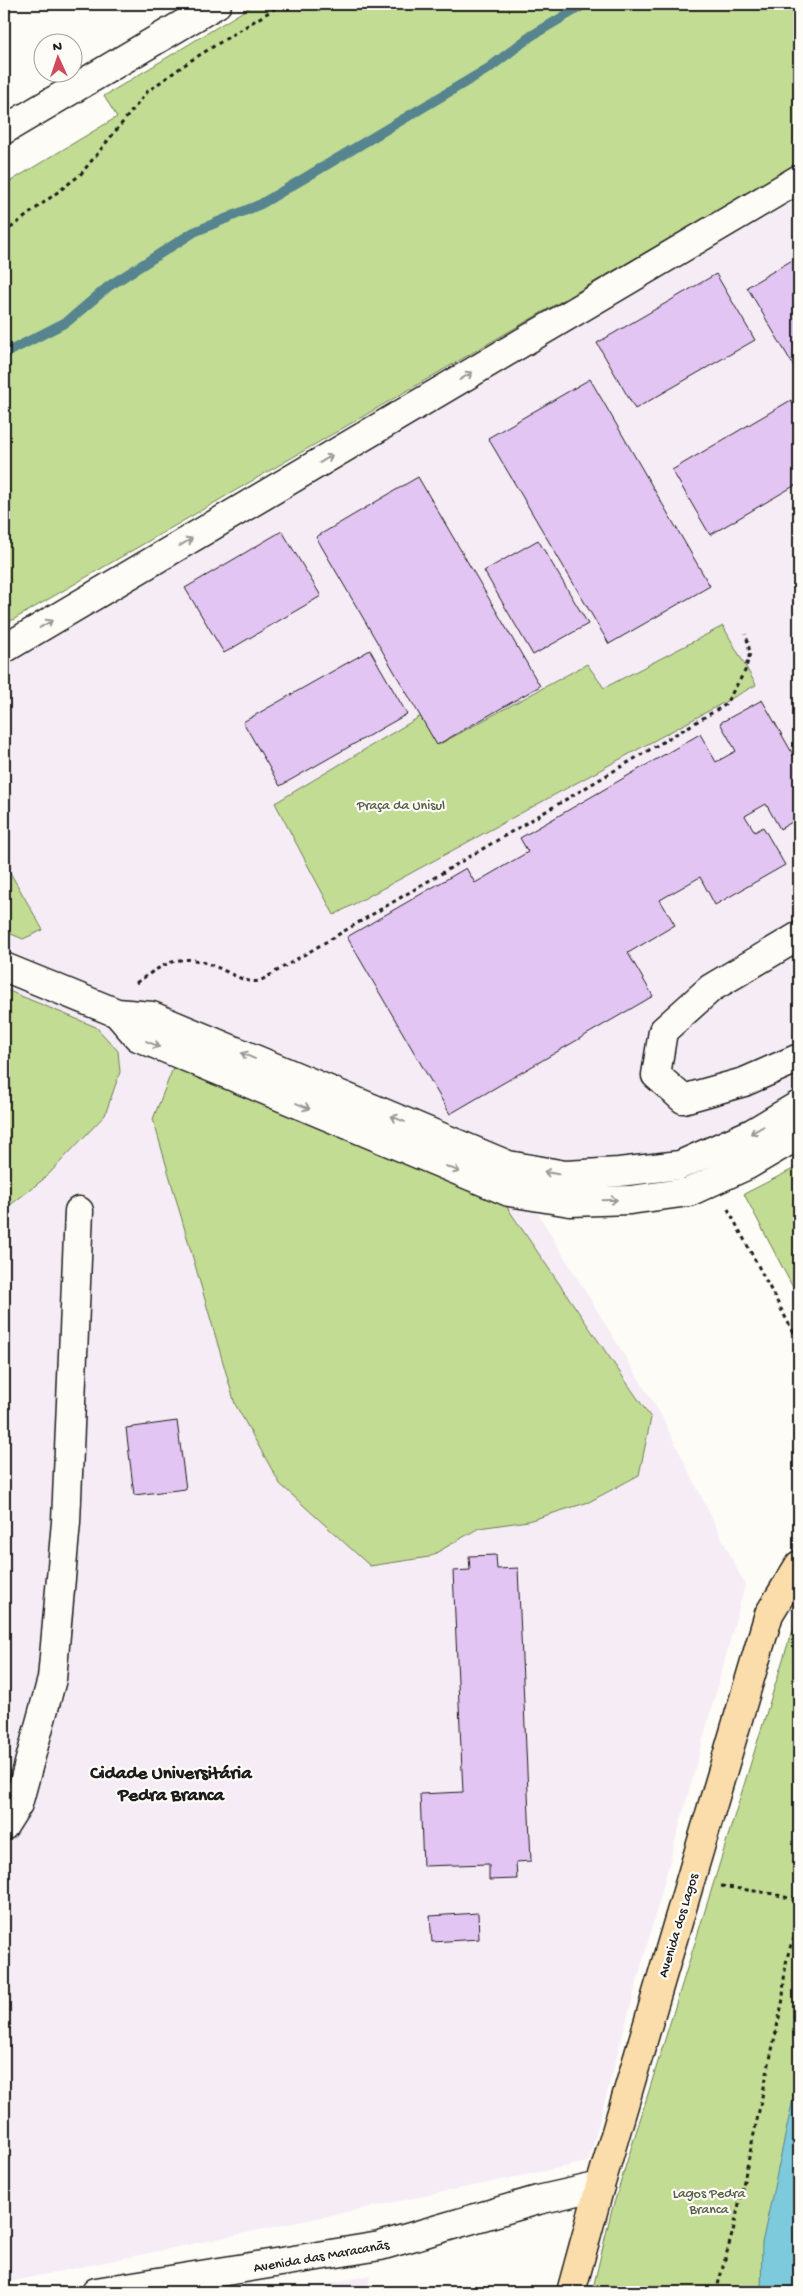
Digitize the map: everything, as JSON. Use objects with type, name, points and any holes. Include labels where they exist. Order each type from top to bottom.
[{"type":"main road","name":"Avenida dos Lagos","points":[[571,2292],[600,2186],[769,1614],[799,1565]]},
{"type":"street","points":[[4,130],[217,4]]},
{"type":"street","points":[[4,649],[799,179]]},
{"type":"street","points":[[799,936],[711,988],[663,1031],[656,1075],[683,1099],[744,1082],[799,1058]]},
{"type":"street","points":[[4,966],[117,1013],[152,1016],[508,1165],[565,1175],[619,1172],[680,1165],[752,1133],[799,1105]]},
{"type":"street","points":[[117,1013],[138,1037],[509,1192],[570,1202],[630,1200],[689,1192],[748,1166],[799,1135]]},
{"type":"street","points":[[4,1826],[18,1804],[52,1679],[66,1522],[80,1211]]},
{"type":"street","name":"Avenida das Maracanãs","points":[[96,2292],[380,2246],[538,2200],[600,2186]]},
{"type":"path","points":[[4,233],[80,175],[148,91],[190,61],[282,4]]},
{"type":"path","points":[[150,974],[183,958],[210,962],[252,983],[260,981],[725,706],[745,671],[750,653],[746,634]]},
{"type":"path","points":[[714,1181],[799,1343]]},
{"type":"path","points":[[690,1881],[774,1894],[799,1901]]},
{"type":"path","points":[[716,2292],[734,2227],[783,1999],[785,1967],[794,1938],[799,1930]]},
{"type":"shaded area","points":[[799,198],[799,1093],[682,1155],[565,1166],[496,1145],[662,1417],[745,1585],[588,2162],[13,2281],[4,2277],[4,664]]},
{"type":"shaded area","points":[[371,2275],[367,2292],[288,2292]]},
{"type":"green space","points":[[255,4],[799,4],[799,163],[4,625],[4,174],[9,182],[117,117],[104,96]]},
{"type":"green space","name":"Praça da Unisul","points":[[723,626],[756,685],[334,915],[275,803],[421,716],[438,745],[587,664],[604,688]]},
{"type":"green space","points":[[4,862],[43,930],[23,939],[4,931]]},
{"type":"green space","points":[[4,989],[96,1027],[118,1051],[120,1072],[105,1115],[45,1178],[4,1210]]},
{"type":"green space","points":[[175,1063],[502,1200],[651,1418],[639,1475],[589,1502],[528,1521],[479,1528],[429,1557],[370,1566],[280,1484],[235,1404],[153,1119]]},
{"type":"green space","points":[[799,1166],[799,1299],[744,1194]]},
{"type":"green space","name":"Lagos Pedra Branca","points":[[799,1620],[799,2292],[592,2292],[611,2213],[790,1637]]},
{"type":"water","points":[[799,2071],[799,2292],[761,2292],[762,2243]]},
{"type":"building","points":[[799,256],[799,375],[747,287]]},
{"type":"building","points":[[716,274],[755,340],[635,409],[597,343]]},
{"type":"building","points":[[590,379],[710,586],[609,644],[488,438]]},
{"type":"building","points":[[791,400],[799,414],[799,483],[710,535],[672,470]]},
{"type":"building","points":[[418,477],[540,686],[437,745],[316,537]]},
{"type":"building","points":[[282,531],[321,596],[224,653],[185,588]]},
{"type":"building","points":[[538,540],[588,624],[533,655],[484,571]]},
{"type":"building","points":[[370,650],[407,714],[280,786],[243,722]]},
{"type":"building","points":[[762,700],[799,765],[799,818],[780,829],[766,804],[745,816],[755,832],[763,827],[785,865],[715,905],[700,877],[660,900],[675,925],[628,953],[653,996],[450,1114],[347,937],[466,868],[475,883],[528,852],[520,838],[700,734],[716,762],[736,751],[720,723]]},
{"type":"building","points":[[177,1421],[186,1489],[134,1495],[126,1428]]},
{"type":"building","points":[[496,1555],[497,1569],[518,1568],[531,1861],[516,1862],[517,1879],[489,1880],[489,1864],[423,1866],[420,1794],[463,1792],[453,1571],[470,1570],[469,1556]]},
{"type":"building","points":[[478,1913],[479,1939],[432,1942],[430,1916]]},
{"type":"waterway","points":[[4,354],[68,321],[109,286],[194,232],[261,204],[489,68],[531,36],[585,4]]},
{"type":"district","name":"Cidade Universitária Pedra Branca","points":[[171,1782]]}]
